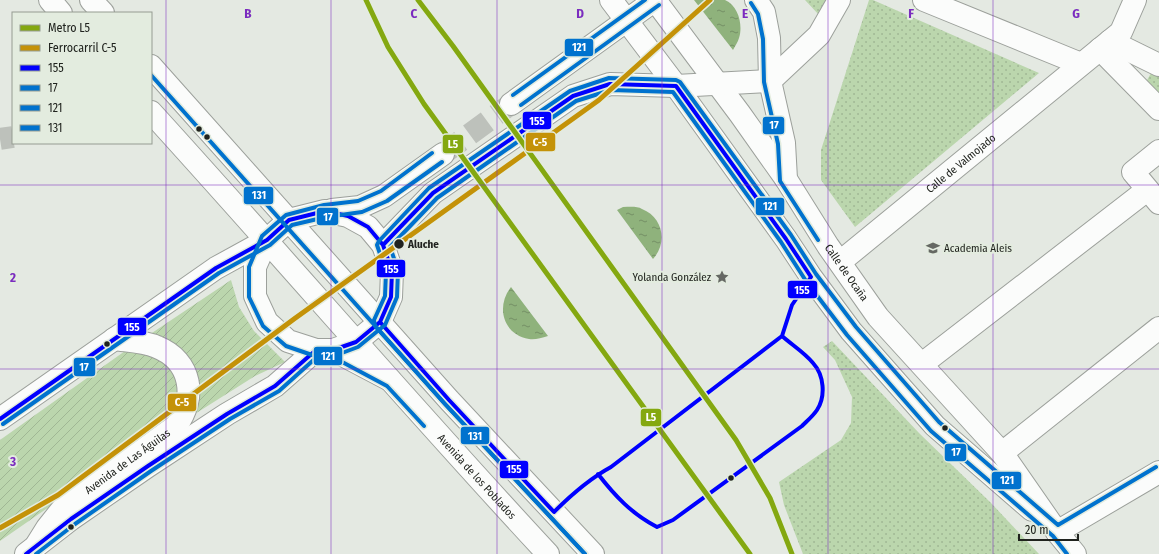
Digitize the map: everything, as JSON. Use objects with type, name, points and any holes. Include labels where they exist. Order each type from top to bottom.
[{"type":"street","points":[[50,0],[60,12]]},
{"type":"street","points":[[91,0],[102,12]]},
{"type":"street","name":"Calle de Ocaña","points":[[611,0],[676,86],[786,239],[811,277],[851,330],[935,426],[1057,532]]},
{"type":"street","points":[[511,104],[655,0],[717,84]]},
{"type":"street","points":[[756,0],[764,12],[769,38],[770,81],[784,143],[786,179]]},
{"type":"street","points":[[383,245],[433,193],[573,96],[610,84],[676,86],[770,81],[819,35],[839,0]]},
{"type":"street","points":[[924,0],[1081,64]]},
{"type":"street","name":"Calle de Valmojado","points":[[840,262],[1121,32],[1135,0]]},
{"type":"street","points":[[1105,45],[1159,65]]},
{"type":"street","points":[[1105,45],[1159,109]]},
{"type":"street","points":[[152,67],[466,419],[593,554]]},
{"type":"street","name":"Calle de Ocaña","points":[[717,84],[786,179],[878,317],[1002,453],[1057,532],[1075,554]]},
{"type":"street","name":"Avenida de los Poblados","points":[[152,113],[391,381],[548,554]]},
{"type":"street","points":[[922,364],[1153,196],[1133,172],[1159,151]]},
{"type":"street","points":[[326,211],[360,207],[384,196],[443,154]]},
{"type":"street","name":"Avenida de Las Águilas","points":[[0,419],[216,268],[266,240],[289,220],[326,211],[348,216],[368,227],[383,245],[392,271],[391,297],[380,322],[356,342],[324,350],[275,386],[227,414],[148,466],[71,519],[31,550]]},
{"type":"street","name":"Avenida de Las Águilas","points":[[266,240],[255,267],[255,296],[267,322],[288,341],[324,350]]},
{"type":"street","points":[[1002,453],[1159,328]]},
{"type":"street","name":"Avenida de Las Águilas","points":[[31,550],[63,508],[176,426],[187,408],[190,391],[188,379],[176,358],[158,347],[136,341],[114,339]]},
{"type":"street","name":"Avenida de los Poblados","points":[[324,350],[391,381]]},
{"type":"street","points":[[1057,532],[1159,472]]},
{"type":"shaded area","points":[[805,0],[826,0],[819,15]]},
{"type":"shaded area","points":[[869,0],[873,0],[1039,73],[855,227],[821,180],[821,150]]},
{"type":"shaded area","points":[[1154,68],[1159,71],[1159,98],[1143,87]]},
{"type":"shaded area","points":[[231,280],[239,307],[254,331],[285,362],[255,376],[198,412],[164,427],[0,541],[0,440],[125,351]]},
{"type":"shaded area","points":[[832,341],[919,433],[991,503],[1039,554],[803,554],[784,505],[779,482],[841,440],[851,423],[852,397],[835,360],[823,347]]},
{"type":"water","points":[[694,0],[725,0],[734,7],[739,17],[740,33],[739,40],[733,50]]},
{"type":"water","points":[[623,207],[640,208],[655,218],[659,224],[662,238],[661,246],[653,259],[617,210]]},
{"type":"water","points":[[511,287],[548,336],[529,339],[520,336],[507,325],[503,310],[506,294]]},
{"type":"tunnel","points":[[443,154],[511,104]]},
{"type":"tunnel","points":[[0,139],[12,137]]},
{"type":"metro line","name":"L5","points":[[366,0],[388,47],[424,104],[750,554]]},
{"type":"metro line","name":"L5","points":[[418,0],[453,46],[736,440],[770,498],[792,554]]},
{"type":"rail line","name":"C-5","points":[[0,528],[58,495],[294,319],[599,100],[710,0]]},
{"type":"transit line","name":"121","points":[[513,95],[645,0]]},
{"type":"transit line","name":"17","points":[[751,3],[758,14],[763,39],[764,82],[778,144],[780,181],[818,240]]},
{"type":"transit line","name":"17","points":[[521,105],[659,5]]},
{"type":"transit line","name":"131","points":[[152,76],[445,404],[585,554]]},
{"type":"transit line","name":"121","points":[[585,554],[445,404],[375,326],[374,320],[385,296],[386,272],[377,245],[379,241],[429,188],[570,91],[609,78],[676,80],[680,82],[791,235],[816,274],[856,327],[939,422],[1058,525],[1156,467]]},
{"type":"transit line","name":"155","points":[[380,322],[449,400],[554,512],[588,482],[611,467],[782,336],[792,305],[811,277],[786,239],[676,86],[610,84],[573,96],[433,193],[383,245]]},
{"type":"transit line","name":"17","points":[[36,554],[75,524],[151,471],[230,419],[279,391],[318,356],[334,356],[358,347],[385,325],[397,297],[398,270],[390,247],[437,198],[576,101],[611,90],[673,92],[781,242],[806,281],[847,335],[931,431],[1053,536],[1067,554]]},
{"type":"transit line","name":"121","points":[[424,426],[387,386],[331,356],[315,356],[286,346],[263,326],[249,297],[249,267],[262,236],[286,215],[324,205],[358,201],[381,191],[432,153]]},
{"type":"transit line","name":"17","points":[[3,424],[219,273],[270,245],[292,225],[326,217],[362,212],[387,201],[442,162]]},
{"type":"transit line","name":"155","points":[[0,419],[216,268],[267,240],[289,220],[325,211],[348,216],[368,227],[383,245],[392,271],[391,297],[380,322],[356,342],[333,350],[316,350],[275,386],[227,414],[148,466],[71,519],[26,554]]},
{"type":"transit line","name":"155","points":[[598,474],[624,504],[657,527],[673,520],[802,426],[814,414],[820,404],[823,392],[820,373],[802,352],[782,336]]},
{"type":"place","name":"Aluche","points":[[399,244]]},
{"type":"place","name":"Academia Aleis","points":[[933,248]]},
{"type":"place","name":"Yolanda González","points":[[722,277]]}]
